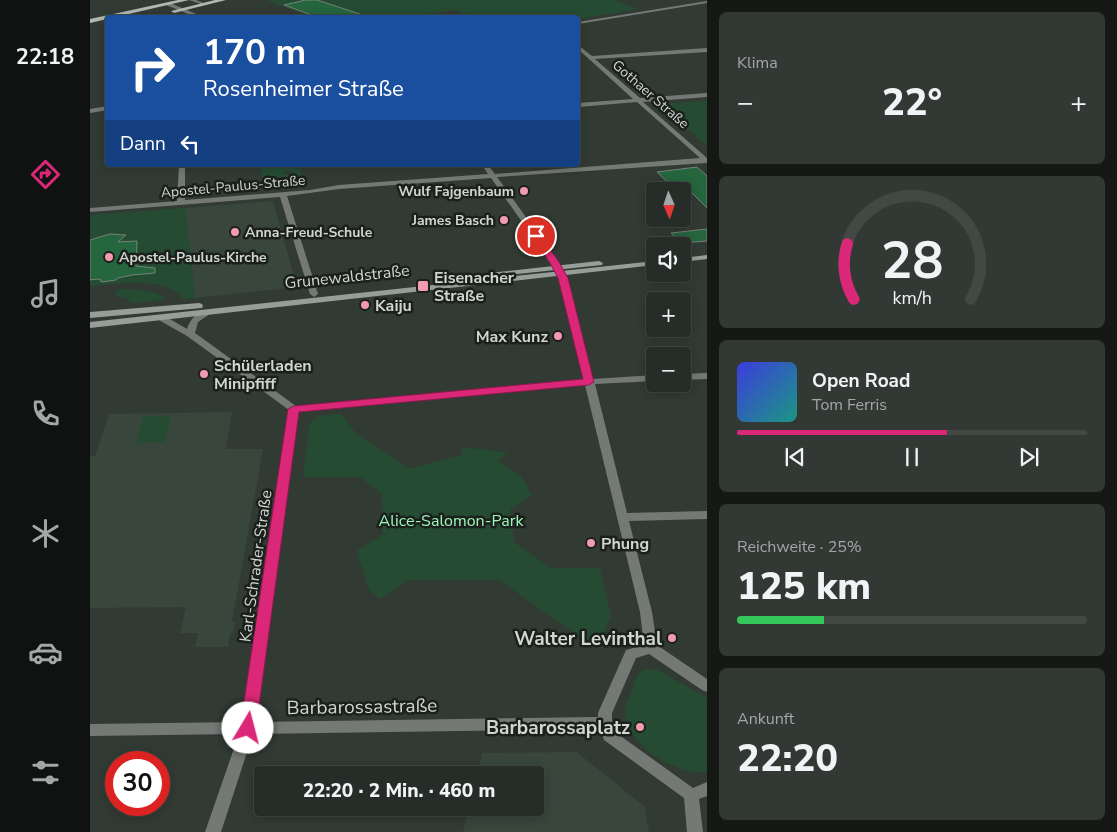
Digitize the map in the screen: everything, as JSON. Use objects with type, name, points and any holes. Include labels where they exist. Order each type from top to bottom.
[{"type":"main road","points":[[118,15],[186,0]]},
{"type":"main road","points":[[164,13],[223,0]]},
{"type":"main road","points":[[90,21],[105,18]]},
{"type":"main road","points":[[90,28],[105,25]]},
{"type":"main road","points":[[691,253],[707,252]]},
{"type":"main road","points":[[691,259],[707,257]]},
{"type":"main road","name":"Grunewaldstraße","points":[[90,316],[102,319],[160,317],[559,271],[646,258]]},
{"type":"main road","name":"Grunewaldstraße","points":[[90,325],[102,319],[314,294],[646,264]]},
{"type":"street","points":[[191,0],[204,4]]},
{"type":"street","points":[[580,23],[707,2]]},
{"type":"street","points":[[168,4],[197,15]]},
{"type":"street","name":"Gothaer Straße","points":[[580,49],[707,160]]},
{"type":"street","points":[[590,58],[707,50]]},
{"type":"street","points":[[580,105],[707,94]]},
{"type":"street","points":[[90,111],[105,108]]},
{"type":"street","name":"Apostel-Paulus-Straße","points":[[90,210],[283,194],[339,187],[639,164],[647,166],[707,160]]},
{"type":"street","points":[[181,203],[182,167]]},
{"type":"street","points":[[487,167],[559,271],[589,382],[646,612],[651,648],[707,686]]},
{"type":"street","points":[[283,194],[314,294]]},
{"type":"street","points":[[190,334],[194,321],[207,312]]},
{"type":"street","points":[[160,317],[190,334],[294,409],[646,379]]},
{"type":"street","points":[[691,377],[707,376]]},
{"type":"street","name":"Karl-Schrader-Straße","points":[[213,832],[248,728],[294,409]]},
{"type":"street","points":[[622,517],[707,515]]},
{"type":"street","points":[[651,648],[631,654],[605,713],[605,723],[609,736],[691,795],[695,832]]},
{"type":"street","name":"Barbarossastraße","points":[[90,730],[605,723]]},
{"type":"street","points":[[691,795],[707,789]]},
{"type":"shaded area","name":"Anna-Freud-Schule","points":[[273,201],[297,287],[195,298],[185,208]]},
{"type":"shaded area","points":[[232,412],[226,449],[263,449],[232,622],[235,622],[233,633],[230,633],[228,647],[195,647],[198,633],[180,633],[186,607],[90,608],[90,456],[95,456],[109,414]]},
{"type":"shaded area","points":[[577,752],[645,807],[649,832],[463,832],[467,816],[544,816],[544,766],[479,766],[482,753]]},
{"type":"green space","points":[[266,0],[614,0],[638,9],[580,19],[580,15],[467,15],[456,10],[422,15],[307,15]]},
{"type":"green space","points":[[707,100],[707,146],[659,104],[703,101]]},
{"type":"green space","points":[[260,167],[299,167],[303,182],[296,182],[293,171],[284,171],[285,175],[293,174],[295,182],[263,185]]},
{"type":"green space","points":[[185,208],[195,298],[183,299],[175,291],[153,284],[126,283],[90,286],[90,215]]},
{"type":"green space","points":[[132,289],[152,292],[164,297],[162,300],[132,303],[126,298],[116,296],[117,290]]},
{"type":"green space","name":"Alice-Salomon-Park","points":[[341,414],[356,433],[410,469],[461,455],[463,447],[508,453],[497,461],[520,475],[532,495],[510,510],[514,542],[551,568],[600,568],[611,616],[596,648],[499,580],[409,580],[381,599],[369,590],[357,551],[383,534],[382,494],[360,477],[303,477],[309,424],[317,417]]},
{"type":"green space","points":[[143,416],[171,416],[164,442],[136,443]]},
{"type":"green space","points":[[645,669],[658,670],[707,698],[707,772],[695,772],[668,764],[644,747],[635,737],[628,725],[625,710],[636,678]]},
{"type":"building","points":[[306,0],[317,0],[363,15],[312,15],[284,5]]},
{"type":"building","points":[[697,167],[707,176],[707,208],[691,192],[691,182],[668,182],[657,172]]},
{"type":"building","points":[[707,229],[707,241],[691,242],[691,237],[675,237],[671,233]]},
{"type":"building","name":"Apostel-Paulus-Kirche","points":[[110,234],[126,235],[118,242],[137,241],[136,266],[155,268],[155,273],[132,275],[101,282],[101,280],[97,279],[90,280],[90,240]]},
{"type":"place","name":"Wulf Fajgenbaum","points":[[524,191]]},
{"type":"place","name":"James Basch","points":[[504,220]]},
{"type":"place","name":"Anna-Freud-Schule","points":[[235,232]]},
{"type":"place","name":"Apostel-Paulus-Kirche","points":[[109,257]]},
{"type":"place","name":"Eisenacher Straße","points":[[423,286]]},
{"type":"place","name":"Kaiju","points":[[365,305]]},
{"type":"place","name":"Max Kunz","points":[[558,336]]},
{"type":"place","name":"Schülerladen Minipfiff","points":[[204,374]]},
{"type":"place","name":"Phung","points":[[591,543]]},
{"type":"place","name":"Walter Levinthal","points":[[672,638]]},
{"type":"place","name":"Barbarossaplatz","points":[[640,727]]},
{"type":"route","points":[[248,728],[294,409],[589,382],[566,286],[555,262],[536,236]]}]
